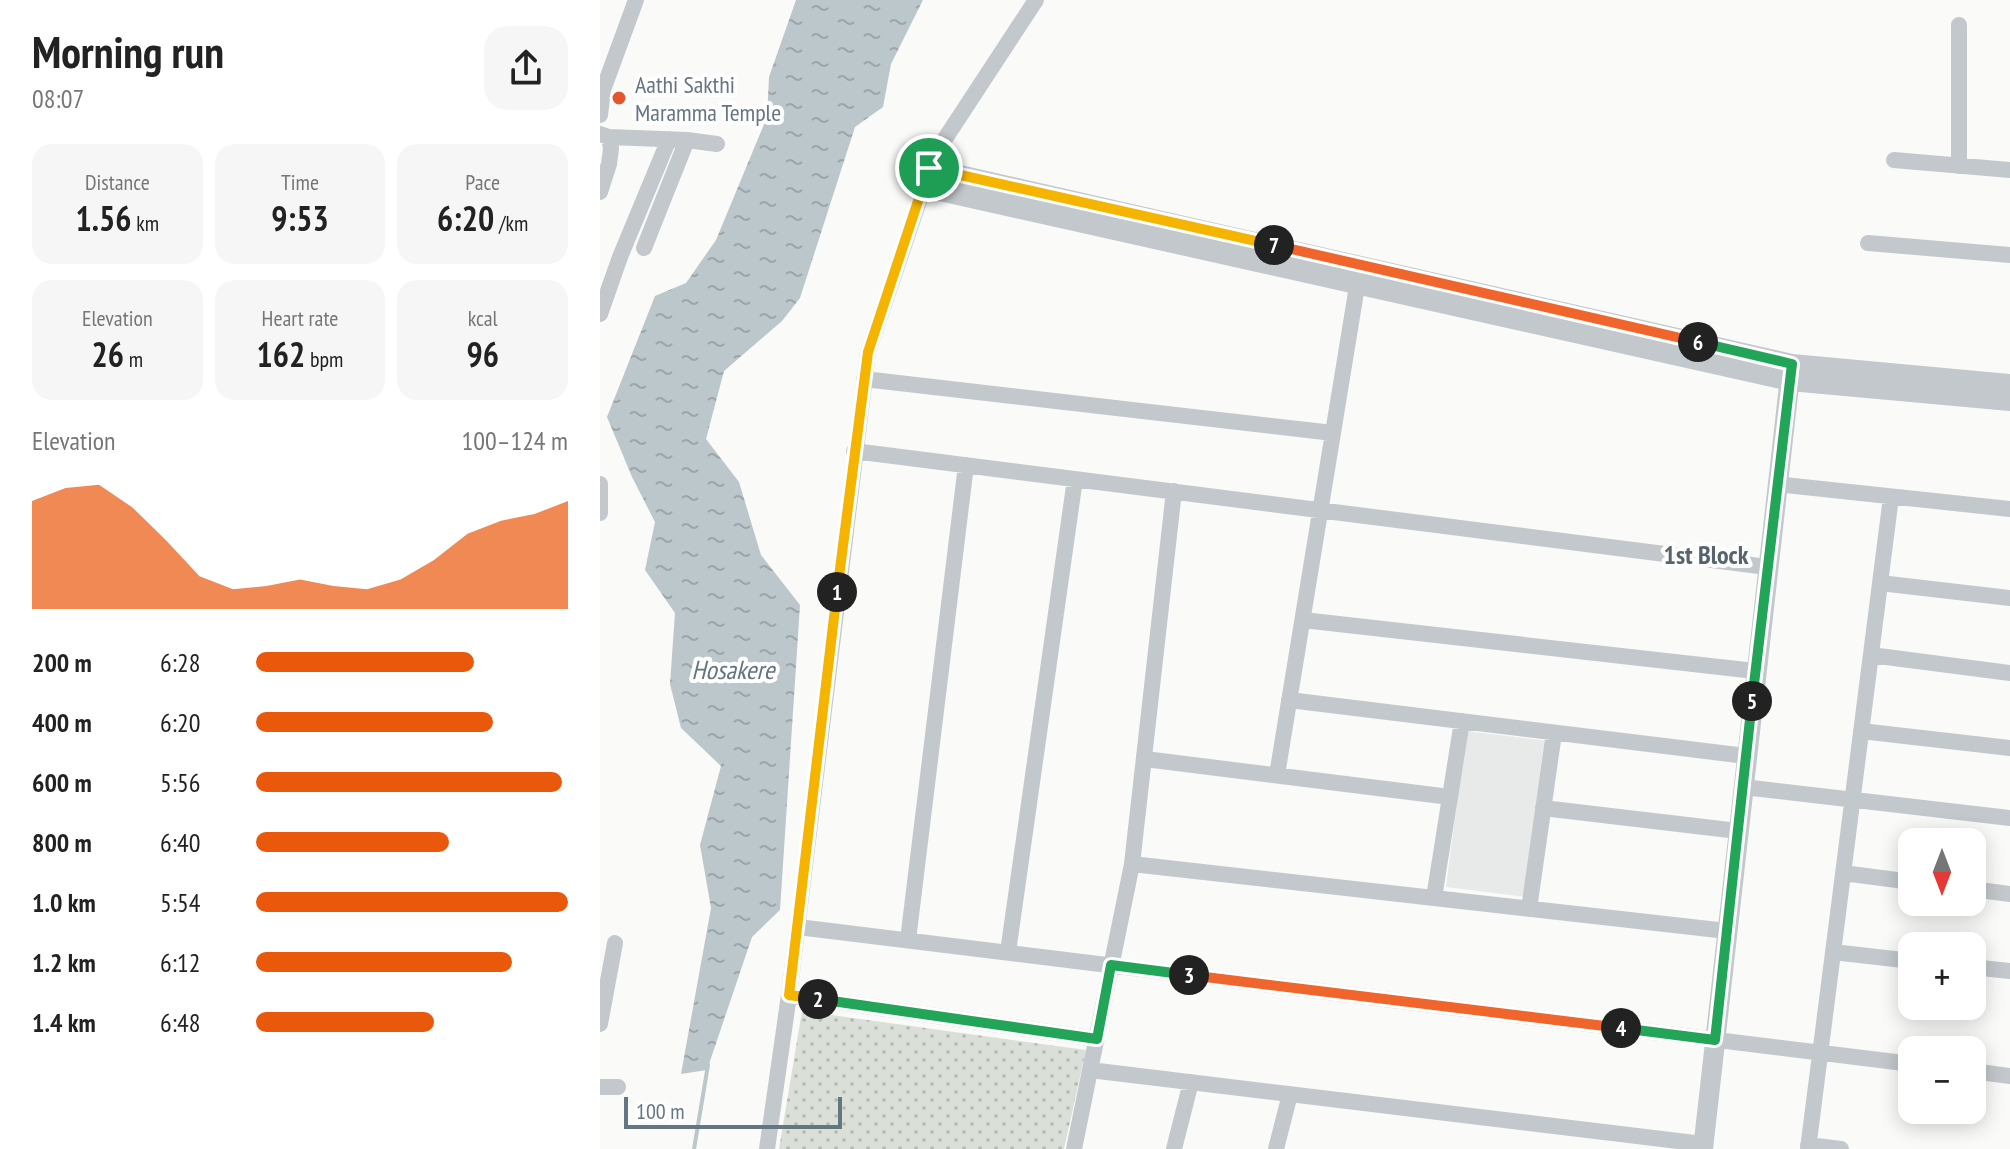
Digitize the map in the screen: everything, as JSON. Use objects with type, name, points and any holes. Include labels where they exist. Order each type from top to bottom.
[{"type":"street","points":[[600,115],[603,90],[636,0]]},
{"type":"street","points":[[767,1149],[798,927],[868,352],[935,154],[1036,0]]},
{"type":"street","points":[[1959,25],[1959,166]]},
{"type":"street","points":[[600,192],[609,164],[604,136],[717,144]]},
{"type":"street","points":[[600,314],[669,139]]},
{"type":"street","points":[[644,248],[687,140]]},
{"type":"street","points":[[1894,160],[2010,170]]},
{"type":"street","points":[[925,178],[1361,264],[1791,372],[2010,384]]},
{"type":"street","points":[[925,178],[1357,286],[1791,372],[2010,401]]},
{"type":"street","points":[[1868,243],[2010,255]]},
{"type":"street","points":[[1277,775],[1361,264]]},
{"type":"street","points":[[1090,1070],[1703,1146],[1791,372]]},
{"type":"street","points":[[864,379],[1333,433]]},
{"type":"street","points":[[854,451],[1767,567]]},
{"type":"street","points":[[908,940],[966,465]]},
{"type":"street","points":[[1008,952],[1075,479]]},
{"type":"street","points":[[600,484],[600,513]]},
{"type":"street","points":[[1776,484],[2010,509]]},
{"type":"street","points":[[1074,1149],[1132,864],[1174,491]]},
{"type":"street","points":[[1841,1149],[1808,1147],[1891,497]]},
{"type":"street","points":[[1880,583],[2010,598]]},
{"type":"street","points":[[1303,620],[1755,671]]},
{"type":"street","points":[[1871,655],[2010,673]]},
{"type":"street","points":[[1289,700],[1746,756]]},
{"type":"street","points":[[1434,898],[1462,721]]},
{"type":"street","points":[[1861,731],[2010,748]]},
{"type":"street","points":[[1529,909],[1554,733]]},
{"type":"street","points":[[1145,759],[1450,797]]},
{"type":"street","points":[[1743,787],[2010,818]]},
{"type":"street","points":[[1543,808],[1738,831]]},
{"type":"street","points":[[1132,864],[1727,931]]},
{"type":"street","points":[[1843,873],[1898,880]]},
{"type":"street","points":[[1986,891],[2010,894]]},
{"type":"street","points":[[798,927],[1898,1062]]},
{"type":"street","points":[[600,1024],[615,943]]},
{"type":"street","points":[[1833,952],[1898,959]]},
{"type":"street","points":[[1986,968],[2010,971]]},
{"type":"street","points":[[789,995],[1097,1039]]},
{"type":"street","points":[[1986,1073],[2010,1076]]},
{"type":"street","points":[[1174,1149],[1191,1082]]},
{"type":"street","points":[[600,1087],[618,1087]]},
{"type":"street","points":[[1276,1149],[1290,1094]]},
{"type":"shaded area","points":[[1466,731],[1548,741],[1527,897],[1446,887]]},
{"type":"shaded area","points":[[802,1011],[1086,1050],[1064,1149],[779,1149]]},
{"type":"water","name":"Hosakere","points":[[796,0],[923,0],[891,64],[883,107],[855,127],[800,298],[782,321],[724,371],[706,439],[739,482],[761,555],[800,605],[780,910],[752,937],[707,1070],[681,1074],[711,908],[700,845],[721,766],[681,728],[670,684],[675,613],[645,570],[655,522],[607,417],[655,296],[686,283],[716,240],[767,117],[769,77]]},
{"type":"waterway","points":[[694,1149],[708,1065]]},
{"type":"place","name":"Aathi Sakthi Maramma Temple","points":[[619,98]]},
{"type":"district","name":"1st Block","points":[[1706,554]]},
{"type":"route","points":[[929,168],[1792,364],[1715,1040],[1111,965],[1097,1039],[789,995],[868,352],[929,168]]}]
